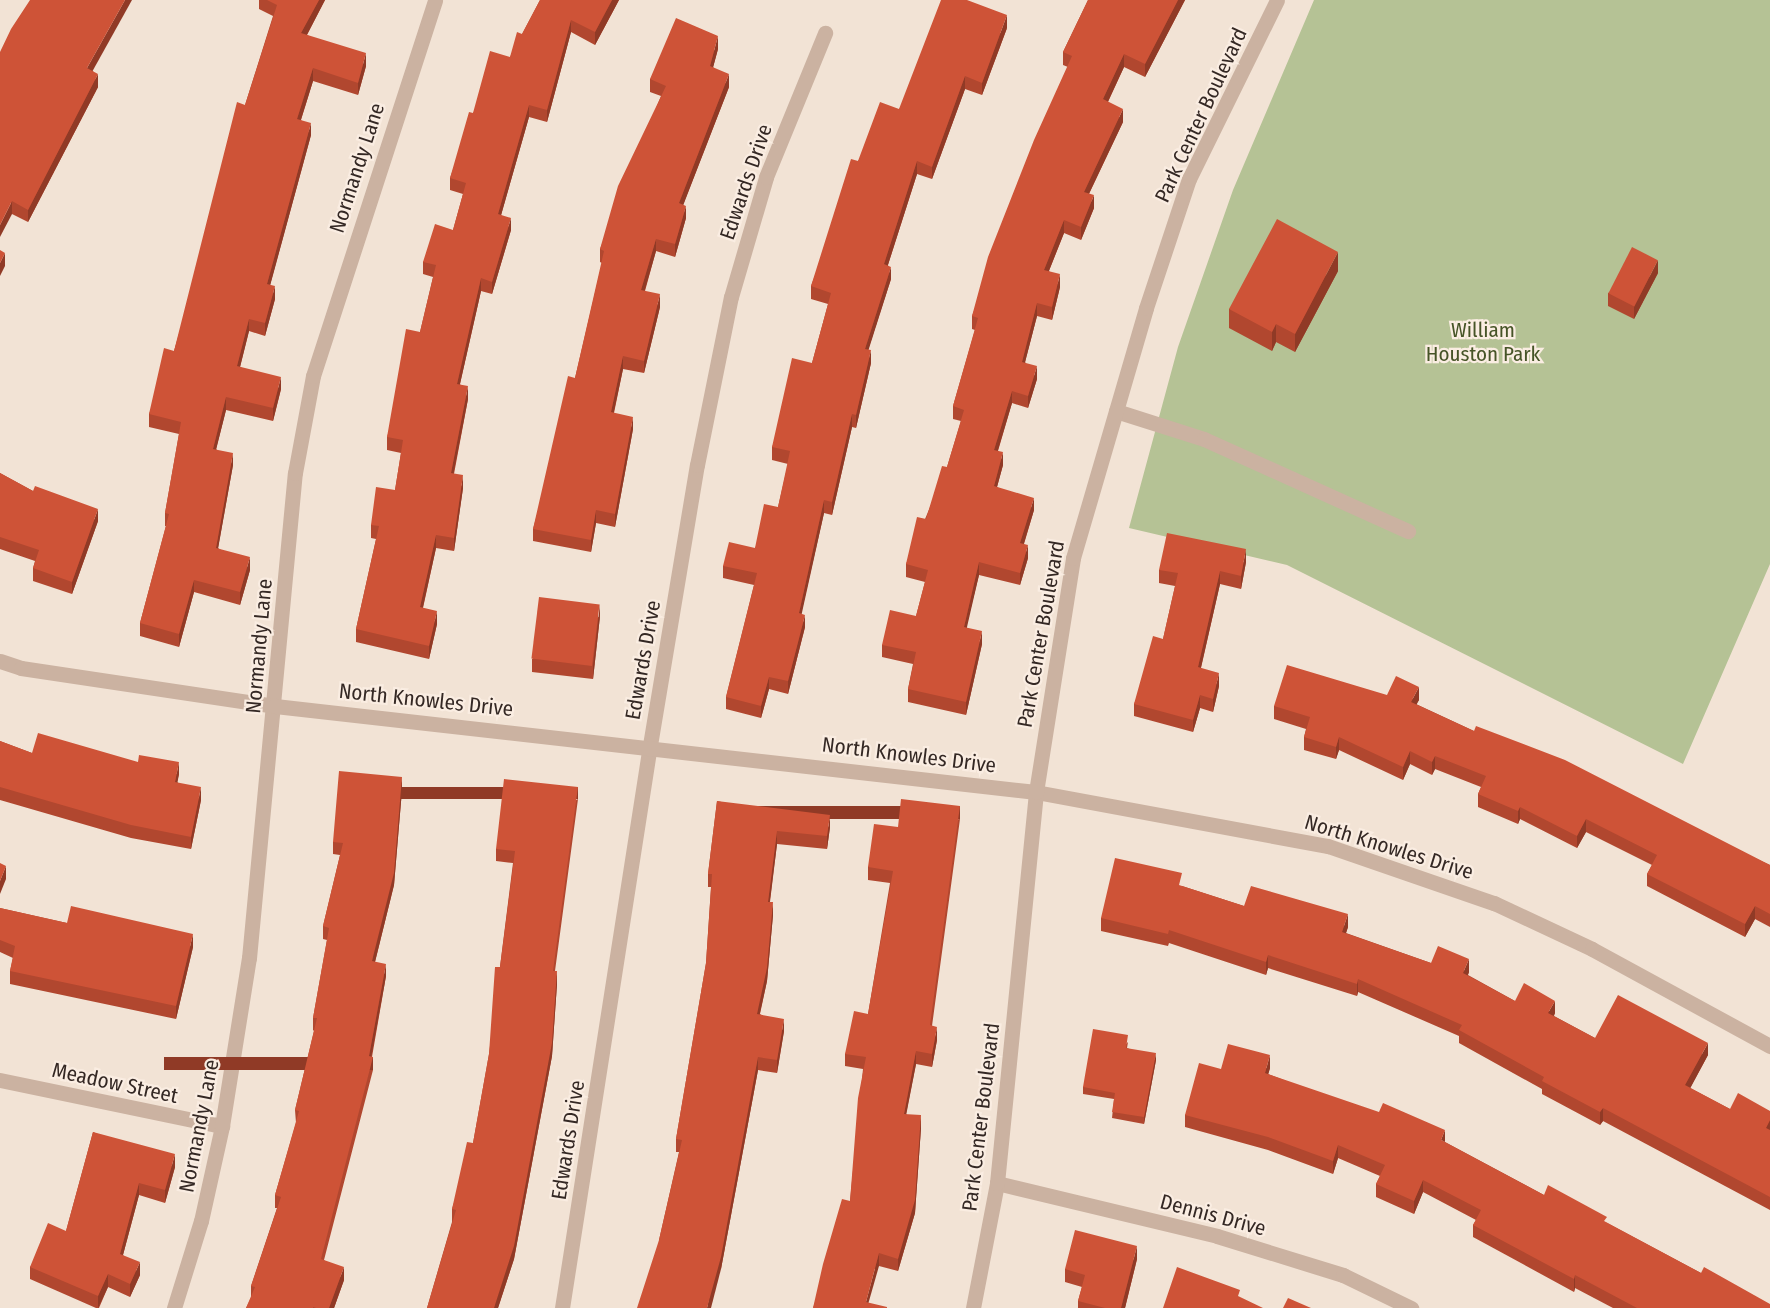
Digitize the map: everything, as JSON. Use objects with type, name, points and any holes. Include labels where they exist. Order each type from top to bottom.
[{"type":"street","name":"Normandy Lane","points":[[174,1308],[201,1221],[222,1126],[249,958],[275,706],[295,473],[314,376],[435,0]]},
{"type":"street","name":"Park Center Boulevard","points":[[973,1308],[997,1183],[1036,792],[1073,558],[1116,411],[1189,180],[1277,0]]},
{"type":"street","name":"Edwards Drive","points":[[562,1308],[650,745],[697,465],[731,297],[766,177],[825,33]]},
{"type":"street","points":[[1116,411],[1204,439],[1408,531]]},
{"type":"street","name":"North Knowles Drive","points":[[0,661],[21,668],[275,706],[650,745],[1036,792],[1328,846],[1494,903],[1592,949],[1770,1046]]},
{"type":"street","name":"Meadow Street","points":[[0,1080],[222,1126]]},
{"type":"street","name":"Dennis Drive","points":[[997,1183],[1217,1236],[1343,1275],[1411,1308]]},
{"type":"green space","name":"William Houston Park","points":[[1314,0],[1770,0],[1770,564],[1683,764],[1287,565],[1129,528],[1178,347],[1233,190]]},
{"type":"building","points":[[30,0],[125,0],[87,68],[98,74],[28,210],[12,201],[0,225],[0,52],[11,29]]},
{"type":"building","points":[[267,0],[319,0],[301,33],[366,53],[358,83],[313,68],[297,119],[311,123],[267,284],[275,286],[265,323],[249,319],[237,366],[281,377],[273,408],[226,397],[213,449],[233,453],[216,548],[250,557],[240,592],[194,580],[179,634],[140,623],[169,514],[165,513],[181,422],[149,414],[164,348],[174,351],[237,102],[245,105],[277,5]]},
{"type":"building","points":[[540,0],[612,0],[595,32],[571,20],[547,110],[529,105],[498,214],[511,218],[492,282],[481,278],[457,384],[468,386],[451,473],[463,475],[454,538],[436,535],[420,607],[437,611],[429,646],[356,629],[379,526],[371,525],[376,487],[395,490],[403,440],[387,437],[406,329],[420,332],[436,265],[423,262],[435,224],[453,230],[466,183],[450,178],[469,112],[473,113],[490,51],[510,57],[517,32],[522,34]]},
{"type":"building","points":[[941,0],[967,0],[1007,15],[982,83],[965,76],[932,167],[917,161],[884,264],[891,267],[865,349],[871,350],[856,415],[852,414],[832,502],[824,500],[799,613],[805,615],[788,681],[769,677],[761,706],[726,697],[757,573],[723,566],[729,542],[755,548],[764,504],[778,507],[790,451],[772,447],[792,358],[812,363],[831,293],[811,286],[851,159],[858,161],[880,102],[899,109]]},
{"type":"building","points":[[1088,0],[1178,0],[1145,64],[1124,54],[1103,99],[1123,109],[1084,192],[1094,195],[1081,227],[1064,220],[1044,270],[1060,274],[1052,307],[1037,303],[1022,362],[1037,366],[1028,396],[1012,391],[994,450],[1003,452],[994,486],[1034,498],[1020,543],[1028,545],[1020,573],[979,562],[964,627],[982,631],[966,702],[908,689],[916,652],[882,645],[890,610],[916,616],[928,570],[906,564],[917,517],[926,519],[942,466],[947,467],[964,410],[953,406],[978,318],[972,316],[988,257],[1034,140],[1072,56],[1063,52]]},
{"type":"building","points":[[676,18],[718,36],[710,66],[729,74],[679,203],[686,206],[675,244],[656,239],[641,290],[660,294],[644,361],[623,356],[611,412],[633,417],[615,514],[596,510],[591,540],[533,529],[568,376],[575,378],[604,251],[600,249],[618,186],[666,86],[650,79]]},
{"type":"building","points":[[1277,219],[1338,252],[1295,334],[1276,324],[1272,332],[1229,309]]},
{"type":"building","points":[[1632,247],[1658,260],[1634,306],[1608,293]]},
{"type":"building","points":[[0,250],[5,253],[0,263]]},
{"type":"building","points":[[0,473],[33,491],[35,486],[98,509],[72,582],[33,568],[39,550],[0,537]]},
{"type":"building","points":[[1167,533],[1246,549],[1241,576],[1220,571],[1198,667],[1219,673],[1213,699],[1200,695],[1193,720],[1134,704],[1153,636],[1163,639],[1178,573],[1159,570]]},
{"type":"building","points":[[539,597],[600,604],[592,666],[531,659]]},
{"type":"building","points":[[1287,665],[1387,695],[1396,676],[1419,687],[1411,702],[1474,731],[1476,726],[1565,760],[1770,865],[1770,914],[1755,906],[1745,924],[1647,874],[1657,855],[1586,819],[1577,836],[1520,807],[1518,811],[1478,794],[1486,776],[1435,756],[1432,762],[1410,751],[1403,767],[1339,737],[1336,747],[1304,737],[1310,717],[1274,706]]},
{"type":"building","points":[[38,733],[138,762],[139,755],[179,762],[175,782],[201,787],[191,837],[131,825],[0,787],[0,741],[32,753]]},
{"type":"building","points":[[339,771],[402,777],[394,873],[372,961],[386,964],[369,1056],[373,1057],[321,1259],[344,1267],[329,1308],[246,1308],[255,1287],[251,1286],[281,1197],[275,1195],[299,1111],[295,1110],[317,1018],[313,1018],[329,928],[323,926],[343,843],[333,842]]},
{"type":"building","points":[[504,779],[578,787],[553,971],[557,971],[552,1043],[514,1246],[494,1308],[427,1308],[456,1210],[452,1209],[467,1142],[473,1143],[489,1054],[495,967],[500,967],[515,851],[496,849]]},
{"type":"building","points":[[901,799],[960,806],[930,1025],[937,1027],[932,1054],[916,1051],[904,1114],[921,1115],[915,1200],[898,1259],[879,1253],[866,1302],[887,1308],[813,1308],[842,1199],[850,1201],[858,1098],[866,1057],[845,1054],[854,1011],[868,1014],[893,871],[868,867],[874,824],[898,827]]},
{"type":"building","points":[[717,801],[830,815],[827,836],[777,831],[768,902],[773,902],[767,968],[757,1014],[784,1019],[777,1060],[758,1057],[721,1257],[707,1308],[637,1308],[659,1240],[682,1140],[676,1139],[706,963],[712,874],[708,874]]},
{"type":"building","points":[[1115,858],[1182,873],[1179,885],[1244,906],[1251,886],[1348,914],[1342,932],[1431,963],[1438,946],[1469,959],[1463,973],[1515,1001],[1524,983],[1555,1001],[1548,1013],[1595,1038],[1618,995],[1708,1043],[1685,1085],[1730,1109],[1738,1093],[1770,1111],[1770,1120],[1766,1128],[1770,1130],[1770,1197],[1603,1108],[1600,1112],[1542,1081],[1544,1077],[1459,1030],[1462,1025],[1358,979],[1357,984],[1268,955],[1266,962],[1169,930],[1168,934],[1101,918]]},
{"type":"building","points":[[0,863],[6,866],[0,881]]},
{"type":"building","points":[[71,906],[193,934],[176,1006],[10,971],[15,946],[0,940],[0,908],[67,923]]},
{"type":"building","points":[[1093,1029],[1128,1035],[1126,1048],[1156,1053],[1144,1117],[1112,1112],[1115,1093],[1083,1087]]},
{"type":"building","points":[[1228,1044],[1270,1055],[1265,1073],[1379,1112],[1383,1103],[1445,1130],[1441,1140],[1544,1195],[1548,1185],[1607,1217],[1604,1221],[1701,1273],[1704,1267],[1770,1304],[1770,1308],[1637,1308],[1575,1275],[1574,1279],[1473,1225],[1481,1210],[1423,1180],[1414,1201],[1376,1184],[1385,1165],[1338,1145],[1333,1161],[1268,1137],[1185,1115],[1199,1063],[1221,1069]]},
{"type":"building","points":[[93,1132],[175,1154],[165,1190],[139,1183],[120,1254],[140,1262],[130,1284],[108,1274],[98,1296],[30,1267],[48,1223],[66,1231]]},
{"type":"building","points":[[1075,1230],[1137,1246],[1121,1308],[1105,1308],[1078,1301],[1085,1275],[1065,1269]]},
{"type":"building","points":[[1177,1267],[1240,1290],[1238,1296],[1263,1308],[1163,1308]]},
{"type":"building","points":[[1288,1298],[1311,1308],[1283,1308]]}]
